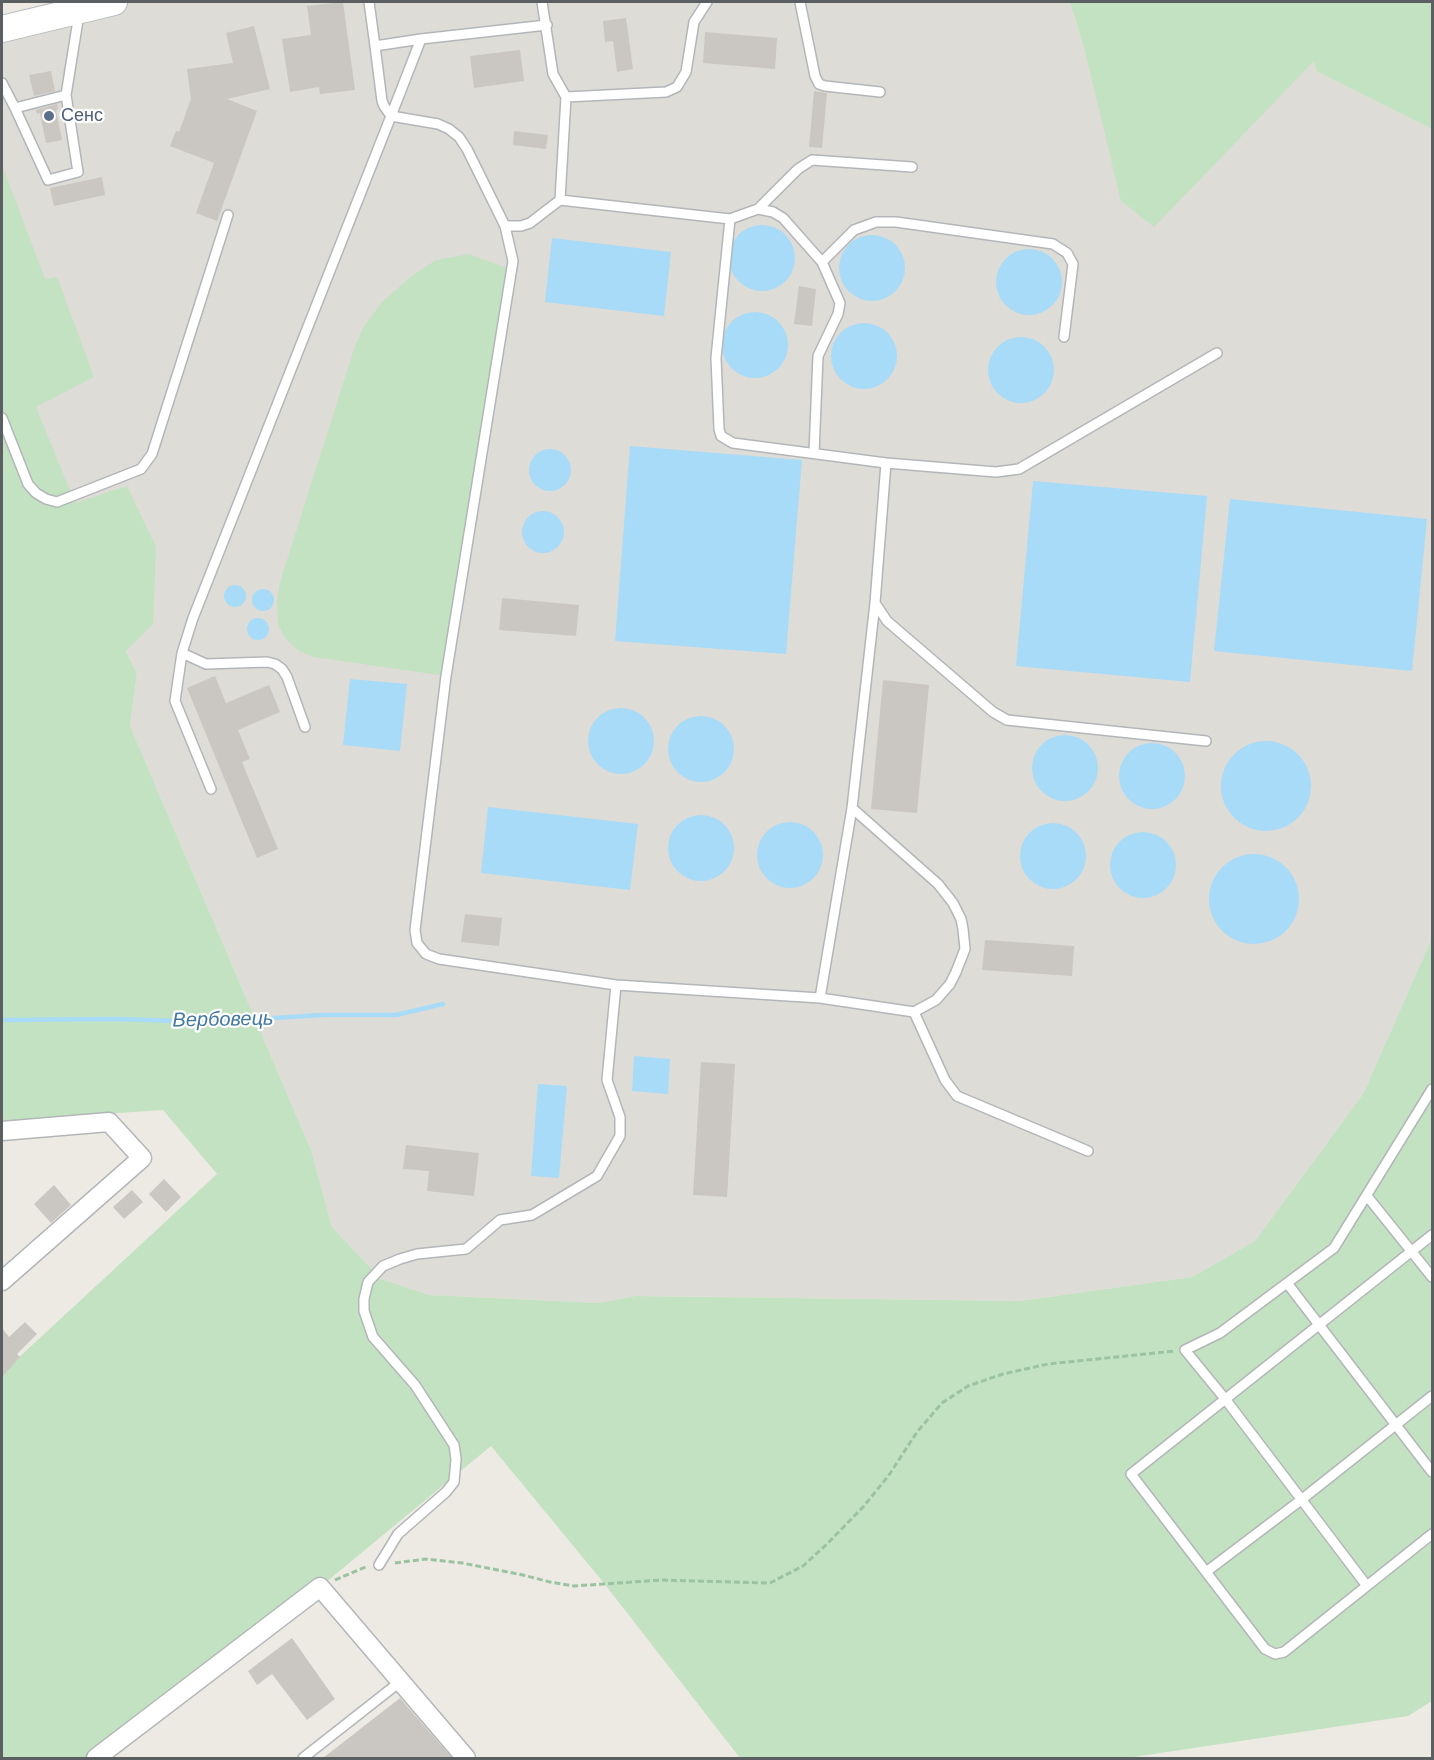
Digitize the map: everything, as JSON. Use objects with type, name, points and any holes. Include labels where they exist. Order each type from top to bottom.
[{"type":"street","points":[[2,29],[114,2]]},
{"type":"street","points":[[2,1131],[109,1122],[142,1158],[2,1281]]},
{"type":"street","points":[[96,1758],[320,1587],[466,1758]]},
{"type":"lane","points":[[369,2],[384,106],[391,116],[438,124],[459,137],[468,149],[505,226],[513,261],[446,676],[415,938],[421,949],[431,957],[439,959],[616,985],[820,998],[914,1012],[936,1000],[950,984],[964,949],[961,920],[953,903],[938,884],[852,808]]},
{"type":"lane","points":[[543,2],[553,74],[566,98],[560,200]]},
{"type":"lane","points":[[566,98],[666,92],[677,87],[686,72],[694,22],[707,2]]},
{"type":"lane","points":[[800,2],[815,76],[819,84],[880,92]]},
{"type":"lane","points":[[2,83],[48,180],[78,172],[66,95],[79,9]]},
{"type":"lane","points":[[375,46],[547,25]]},
{"type":"lane","points":[[211,789],[175,701],[182,654],[193,618],[421,39]]},
{"type":"lane","points":[[15,108],[66,95]]},
{"type":"lane","points":[[505,226],[521,226],[530,223],[560,200],[730,219],[758,209],[798,169],[812,160],[912,167]]},
{"type":"lane","points":[[758,209],[773,212],[783,218],[822,262],[840,303],[838,314],[818,357],[814,453]]},
{"type":"lane","points":[[2,418],[28,484],[46,499],[57,502],[141,469],[150,460],[228,214]]},
{"type":"lane","points":[[730,219],[716,358],[720,433],[733,443],[886,463],[996,472],[1018,469],[1217,353]]},
{"type":"lane","points":[[822,262],[854,230],[876,222],[896,222],[1053,244],[1067,253],[1073,264],[1064,337]]},
{"type":"lane","points":[[820,998],[852,808],[875,603],[886,463]]},
{"type":"lane","points":[[875,603],[887,621],[993,712],[1008,720],[1206,741]]},
{"type":"lane","points":[[182,654],[206,664],[267,662],[275,664],[287,677],[305,727]]},
{"type":"lane","points":[[379,1565],[398,1534],[446,1492],[454,1482],[456,1459],[454,1445],[415,1385],[373,1337],[364,1311],[368,1282],[383,1266],[400,1259],[417,1254],[466,1249],[501,1220],[532,1215],[597,1176],[620,1136],[620,1117],[607,1080],[616,985]]},
{"type":"lane","points":[[914,1012],[945,1080],[957,1096],[1088,1151]]},
{"type":"lane","points":[[1367,1586],[1226,1400],[1185,1350],[1220,1333],[1334,1248],[1432,1089]]},
{"type":"lane","points":[[1367,1196],[1432,1277]]},
{"type":"lane","points":[[1432,1235],[1131,1474],[1265,1649],[1275,1654],[1284,1652],[1432,1534]]},
{"type":"lane","points":[[1287,1283],[1432,1472]]},
{"type":"lane","points":[[1206,1572],[1432,1396]]},
{"type":"lane","points":[[303,1758],[401,1681]]},
{"type":"path","points":[[320,1587],[365,1567],[426,1559],[462,1563],[574,1586],[603,1582],[662,1580],[770,1583],[803,1566],[826,1545],[864,1506],[889,1475],[917,1432],[942,1402],[968,1386],[1003,1374],[1048,1364],[1185,1350]]},
{"type":"shaded area","points":[[114,2],[1070,2],[1085,51],[1314,60],[1316,71],[1432,129],[1432,938],[1363,1094],[1255,1241],[1192,1277],[1020,1301],[635,1296],[599,1303],[429,1295],[381,1279],[332,1227],[311,1150],[130,726],[137,674],[57,502],[2,418],[2,29]]},
{"type":"green space","points":[[1070,2],[1432,2],[1432,129],[1316,71],[1314,61],[1154,227],[1121,201],[1085,51]]},
{"type":"green space","points":[[2,165],[45,279],[57,277],[94,377],[36,407],[75,503],[127,486],[156,547],[153,624],[126,651],[137,674],[130,726],[311,1150],[332,1227],[381,1279],[429,1295],[599,1303],[635,1296],[1020,1301],[1192,1277],[1255,1241],[1363,1094],[1432,938],[1432,1701],[1408,1716],[1127,1758],[740,1758],[603,1582],[491,1446],[320,1587],[96,1758],[2,1758],[2,1373],[217,1174],[163,1110],[2,1121]]},
{"type":"green space","points":[[469,254],[512,270],[446,676],[314,657],[299,651],[286,639],[278,625],[277,603],[280,582],[355,346],[365,325],[382,302],[413,275],[436,260]]},
{"type":"water","points":[[762,225],[775,227],[790,240],[795,258],[793,271],[780,286],[762,291],[749,289],[734,276],[729,258],[731,245],[744,230]]},
{"type":"water","points":[[872,235],[885,237],[900,250],[905,268],[903,281],[890,296],[872,301],[859,299],[844,286],[839,268],[841,255],[854,240]]},
{"type":"water","points":[[552,238],[671,252],[664,316],[545,302]]},
{"type":"water","points":[[1029,249],[1042,251],[1057,264],[1062,282],[1060,295],[1047,310],[1029,315],[1016,313],[1001,300],[996,282],[998,269],[1011,254]]},
{"type":"water","points":[[755,312],[768,314],[783,327],[788,345],[786,358],[773,373],[755,378],[742,376],[727,363],[722,345],[724,332],[737,317]]},
{"type":"water","points":[[864,323],[877,325],[887,333],[895,343],[897,356],[895,369],[887,379],[877,387],[864,389],[851,387],[841,379],[833,369],[831,356],[833,343],[841,333],[851,325]]},
{"type":"water","points":[[1021,337],[1034,339],[1049,352],[1054,370],[1052,383],[1039,398],[1021,403],[1008,401],[993,388],[988,370],[990,357],[1003,342]]},
{"type":"water","points":[[630,446],[802,460],[786,654],[615,641]]},
{"type":"water","points":[[550,449],[565,455],[571,470],[565,485],[550,491],[535,485],[529,470],[535,455]]},
{"type":"water","points":[[1033,481],[1207,496],[1190,682],[1016,666]]},
{"type":"water","points":[[1230,499],[1427,519],[1412,671],[1214,651]]},
{"type":"water","points":[[543,511],[558,517],[564,532],[558,547],[543,553],[528,547],[522,532],[528,517]]},
{"type":"water","points":[[235,585],[243,588],[246,596],[243,604],[235,607],[227,604],[224,596],[227,588]]},
{"type":"water","points":[[263,589],[271,592],[274,600],[271,608],[263,611],[255,608],[252,600],[255,592]]},
{"type":"water","points":[[258,618],[266,621],[269,629],[266,637],[258,640],[250,637],[247,629],[250,621]]},
{"type":"water","points":[[350,679],[407,684],[400,751],[343,745]]},
{"type":"water","points":[[621,708],[634,710],[649,723],[654,741],[652,754],[639,769],[621,774],[608,772],[593,759],[588,741],[590,728],[603,713]]},
{"type":"water","points":[[701,716],[714,718],[729,731],[734,749],[732,762],[719,777],[701,782],[688,780],[673,767],[668,749],[670,736],[683,721]]},
{"type":"water","points":[[1058,735],[1072,735],[1084,740],[1093,749],[1098,768],[1096,781],[1089,792],[1072,801],[1058,801],[1046,796],[1037,787],[1032,775],[1032,761],[1037,749],[1046,740]]},
{"type":"water","points":[[1266,741],[1283,745],[1298,754],[1307,769],[1311,786],[1307,803],[1298,818],[1283,827],[1266,831],[1249,827],[1234,818],[1225,803],[1221,786],[1225,769],[1234,754],[1249,745]]},
{"type":"water","points":[[1145,743],[1159,743],[1171,748],[1180,757],[1185,776],[1183,789],[1176,800],[1159,809],[1145,809],[1133,804],[1124,795],[1119,783],[1119,769],[1124,757],[1133,748]]},
{"type":"water","points":[[488,807],[638,824],[630,890],[481,873]]},
{"type":"water","points":[[701,815],[714,817],[729,830],[734,848],[732,861],[719,876],[701,881],[688,879],[673,866],[668,848],[670,835],[683,820]]},
{"type":"water","points":[[790,822],[803,824],[818,837],[823,855],[821,868],[808,883],[790,888],[777,886],[762,873],[757,855],[759,842],[772,827]]},
{"type":"water","points":[[1047,823],[1059,823],[1071,828],[1081,838],[1086,856],[1084,869],[1071,884],[1059,889],[1047,889],[1035,884],[1025,874],[1020,862],[1020,850],[1025,838],[1035,828]]},
{"type":"water","points":[[1137,832],[1149,832],[1161,837],[1171,847],[1176,865],[1174,878],[1161,893],[1149,898],[1137,898],[1125,893],[1115,883],[1110,871],[1110,859],[1115,847],[1125,837]]},
{"type":"water","points":[[1254,854],[1271,858],[1286,867],[1295,882],[1299,899],[1295,916],[1286,931],[1271,940],[1254,944],[1237,940],[1222,931],[1213,916],[1209,899],[1213,882],[1222,867],[1237,858]]},
{"type":"water","points":[[634,1056],[670,1059],[668,1094],[632,1091]]},
{"type":"water","points":[[538,1084],[567,1086],[559,1178],[531,1176]]},
{"type":"building","points":[[343,2],[355,90],[320,94],[319,87],[290,92],[282,39],[311,35],[307,6]]},
{"type":"building","points":[[626,18],[633,69],[617,72],[613,41],[605,42],[603,21]]},
{"type":"building","points":[[254,26],[270,89],[227,99],[257,111],[217,221],[196,213],[214,163],[170,146],[176,131],[179,132],[191,99],[187,69],[233,63],[226,33]]},
{"type":"building","points":[[705,32],[777,38],[775,69],[703,63]]},
{"type":"building","points":[[520,50],[524,81],[474,88],[470,56]]},
{"type":"building","points":[[51,71],[55,91],[34,96],[29,75]]},
{"type":"building","points":[[814,91],[827,93],[822,148],[809,147]]},
{"type":"building","points":[[57,104],[58,110],[56,110],[62,140],[46,143],[40,113],[37,114],[36,110]]},
{"type":"building","points":[[514,131],[548,135],[546,149],[513,145]]},
{"type":"building","points":[[102,177],[105,195],[54,206],[50,188]]},
{"type":"building","points":[[799,286],[816,289],[812,326],[794,324]]},
{"type":"building","points":[[502,598],[579,605],[576,636],[499,630]]},
{"type":"building","points":[[215,676],[226,703],[269,685],[280,712],[238,730],[250,759],[242,762],[278,849],[257,858],[187,688]]},
{"type":"building","points":[[883,680],[929,685],[917,813],[871,809]]},
{"type":"building","points":[[465,914],[502,918],[499,946],[461,942]]},
{"type":"building","points":[[985,940],[1074,946],[1072,976],[982,970]]},
{"type":"building","points":[[701,1062],[735,1064],[727,1197],[693,1195]]},
{"type":"building","points":[[406,1145],[479,1153],[474,1196],[427,1191],[429,1171],[403,1169]]},
{"type":"building","points":[[164,1179],[181,1197],[166,1212],[149,1194]]},
{"type":"building","points":[[54,1185],[71,1205],[51,1223],[34,1204]]},
{"type":"building","points":[[132,1190],[143,1202],[124,1219],[113,1207]]},
{"type":"building","points":[[25,1322],[37,1334],[17,1354],[20,1357],[2,1377],[2,1328],[9,1337]]},
{"type":"building","points":[[292,1638],[335,1699],[307,1720],[272,1674],[257,1685],[248,1671]]},
{"type":"building","points":[[400,1698],[452,1758],[323,1758]]},
{"type":"waterway","name":"Вербовець","points":[[2,1020],[117,1019],[210,1022],[323,1015],[396,1015],[443,1004]]},
{"type":"place","name":"Сенс","points":[[49,116]]}]
